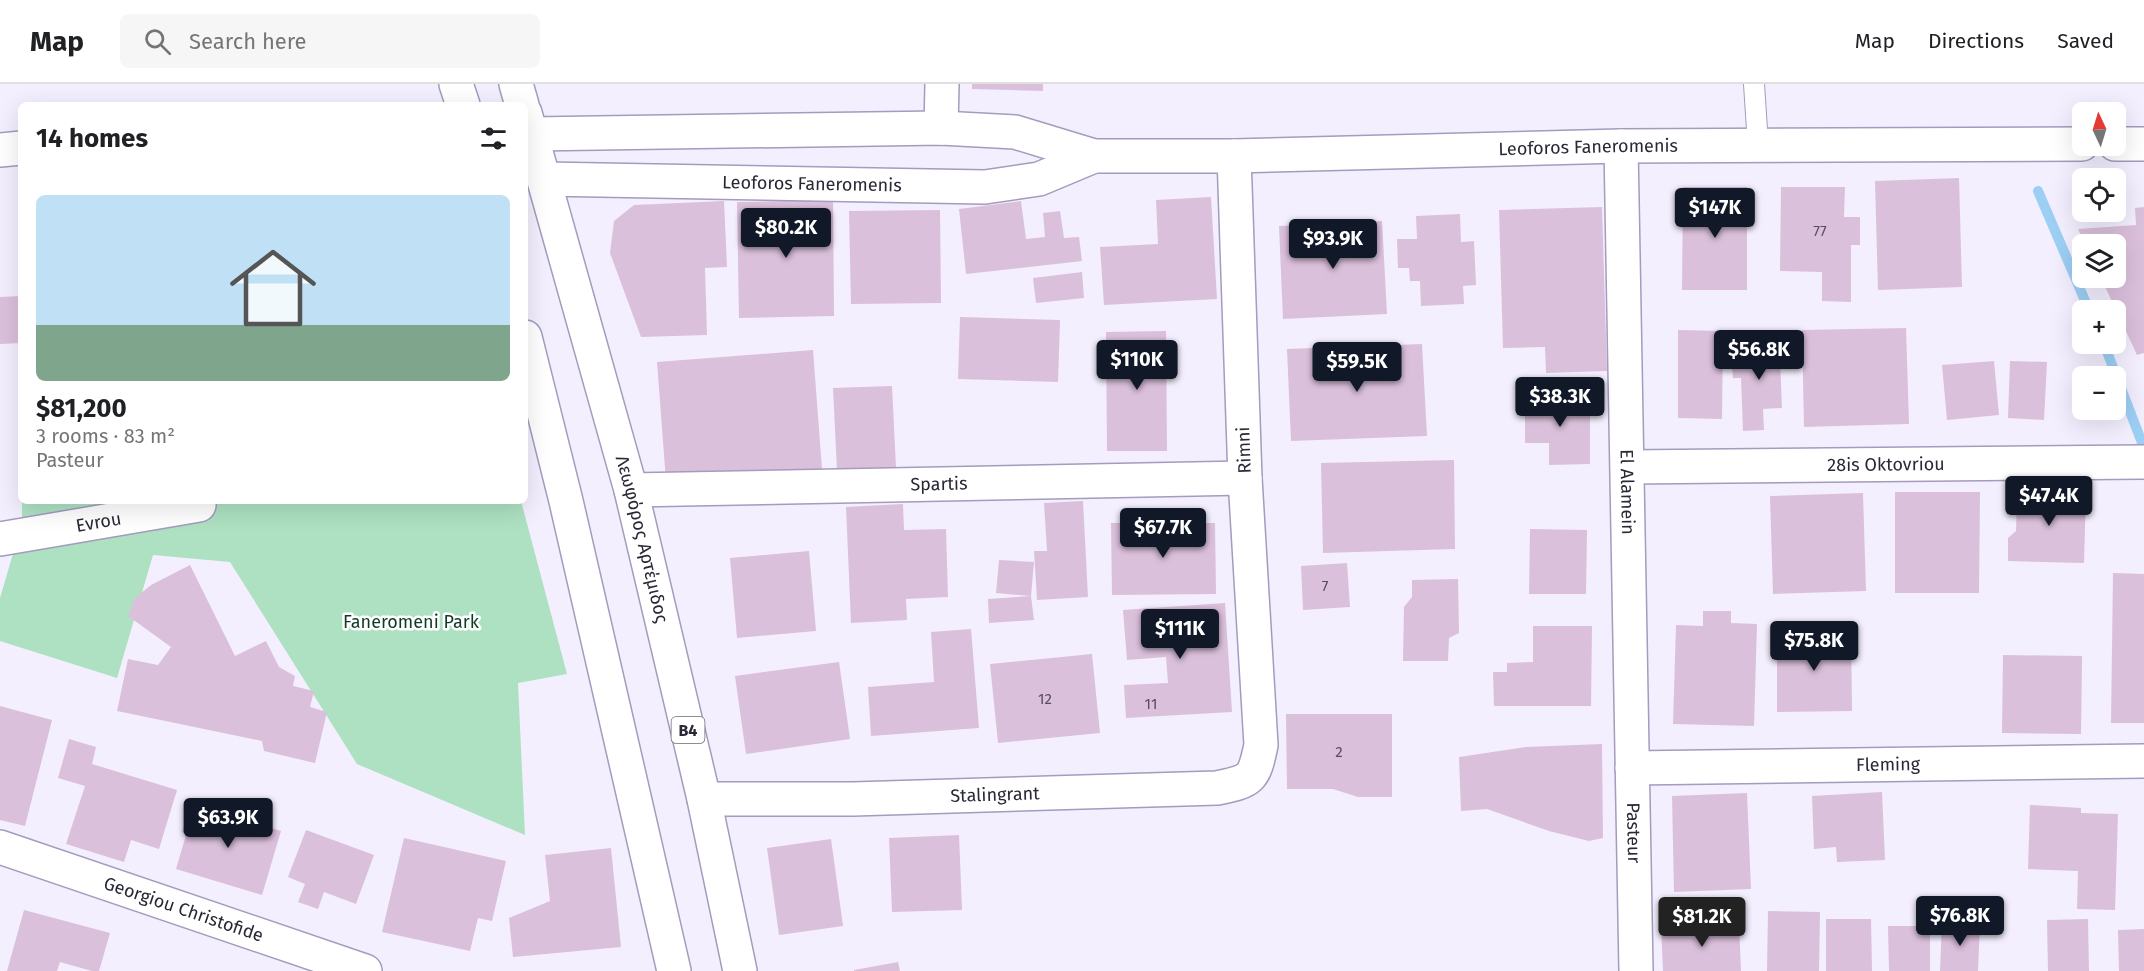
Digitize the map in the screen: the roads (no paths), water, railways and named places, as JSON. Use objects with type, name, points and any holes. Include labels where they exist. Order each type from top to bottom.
[{"type":"street","points":[[456,84],[462,102]]},
{"type":"street","name":"Λεωφόρος Αρτέμιδος","points":[[516,84],[521,102]]},
{"type":"street","points":[[941,128],[942,84]]},
{"type":"street","name":"Leoforos Faneromenis","points":[[528,122],[941,128],[1015,132],[1094,156],[1234,156],[1621,146],[2072,144]]},
{"type":"street","name":"Λεωφόρος Αρτέμιδος","points":[[528,135],[535,179],[631,490],[704,799],[740,971]]},
{"type":"street","points":[[2126,144],[2144,144]]},
{"type":"street","name":"El Alamein","points":[[1621,146],[1632,768]]},
{"type":"street","points":[[0,150],[18,148]]},
{"type":"street","name":"Leoforos Faneromenis","points":[[535,179],[985,187],[1040,179],[1094,156]]},
{"type":"street","name":"Rimni","points":[[1234,156],[1245,478],[1261,745]]},
{"type":"street","points":[[528,349],[572,524],[674,971]]},
{"type":"street","name":"28is Oktovriou","points":[[1628,467],[2138,462]]},
{"type":"street","name":"Spartis","points":[[631,490],[1245,478]]},
{"type":"street","name":"Evrou","points":[[0,539],[199,505]]},
{"type":"street","name":"Stalingrant","points":[[704,799],[853,799],[1217,788],[1241,783],[1256,770],[1261,745]]},
{"type":"street","name":"Fleming","points":[[1632,768],[2144,760]]},
{"type":"street","name":"Pasteur","points":[[1632,768],[1636,971]]},
{"type":"street","name":"Georgiou Christofide","points":[[0,847],[365,971]]},
{"type":"lane","points":[[1754,84],[1758,145]]},
{"type":"waterway","points":[[2038,191],[2085,300]]},
{"type":"waterway","points":[[2108,354],[2144,448]]},
{"type":"park label","name":"Faneromeni Park","points":[[411,622]]}]
